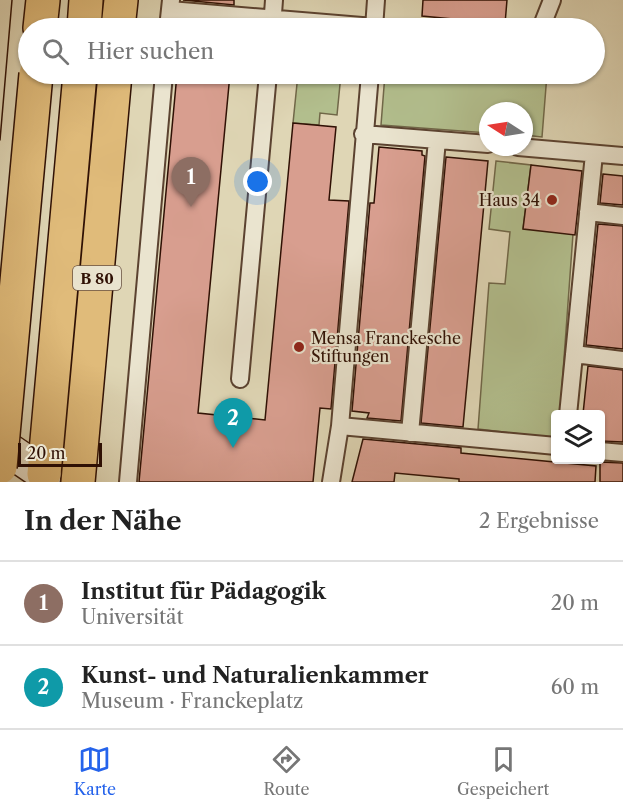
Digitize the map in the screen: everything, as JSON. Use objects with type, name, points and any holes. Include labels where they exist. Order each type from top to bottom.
[{"type":"main road","points":[[41,18],[43,0]]},
{"type":"main road","points":[[85,18],[86,0]]},
{"type":"main road","points":[[119,18],[121,0]]},
{"type":"main road","points":[[0,467],[35,84]]},
{"type":"main road","points":[[44,478],[79,84]]},
{"type":"main road","name":"B 80","points":[[78,482],[113,84]]},
{"type":"street","points":[[0,444],[44,478]]},
{"type":"lane","points":[[272,18],[274,0]]},
{"type":"lane","points":[[375,18],[376,0]]},
{"type":"lane","points":[[545,18],[552,0]]},
{"type":"lane","points":[[170,5],[244,18]]},
{"type":"lane","points":[[129,482],[163,84]]},
{"type":"lane","points":[[240,379],[267,84]]},
{"type":"lane","points":[[331,482],[340,426],[369,84]]},
{"type":"lane","points":[[363,134],[479,143]]},
{"type":"lane","points":[[410,433],[437,140]]},
{"type":"lane","points":[[533,148],[623,156]]},
{"type":"lane","points":[[568,410],[594,154]]},
{"type":"lane","points":[[588,212],[623,216]]},
{"type":"lane","points":[[574,354],[623,360]]},
{"type":"lane","points":[[340,426],[551,446]]},
{"type":"lane","points":[[605,451],[623,453]]},
{"type":"green space","points":[[297,84],[340,84],[337,115],[320,113],[319,125],[293,123]]},
{"type":"green space","points":[[384,84],[546,84],[542,137],[533,136],[533,102],[479,102],[479,132],[381,125]]},
{"type":"green space","points":[[496,161],[531,165],[523,228],[573,234],[560,410],[551,410],[551,438],[478,429],[489,283],[505,284],[510,232],[489,229]]},
{"type":"building","points":[[183,0],[234,0],[234,5]]},
{"type":"building","points":[[423,0],[507,0],[506,18],[422,16]]},
{"type":"building","points":[[176,84],[229,84],[198,413],[265,420],[293,123],[336,127],[329,200],[349,201],[331,409],[320,408],[313,482],[139,482]]},
{"type":"building","points":[[379,147],[422,151],[422,155],[425,156],[401,421],[367,418],[369,413],[352,411],[370,203],[374,203]]},
{"type":"building","points":[[446,157],[488,161],[463,427],[421,423]]},
{"type":"building","name":"Haus 34","points":[[531,165],[582,171],[575,235],[523,229]]},
{"type":"building","points":[[603,174],[623,176],[623,205],[600,203]]},
{"type":"building","points":[[598,224],[623,226],[623,349],[586,345]]},
{"type":"building","points":[[588,366],[623,370],[623,442],[605,441],[605,410],[583,410]]},
{"type":"building","points":[[363,439],[461,448],[461,453],[551,462],[551,464],[596,466],[595,482],[459,482],[459,479],[395,473],[394,482],[352,482]]},
{"type":"building","points":[[623,463],[623,482],[600,482],[600,464]]},
{"type":"tram line","points":[[0,140],[12,0]]},
{"type":"place","name":"Haus 34","points":[[552,200]]},
{"type":"place","name":"Institut für Pädagogik","points":[[191,207]]},
{"type":"place","name":"Mensa Franckesche Stiftungen","points":[[299,347]]},
{"type":"place","name":"Kunst- und Naturalienkammer","points":[[233,448]]}]
